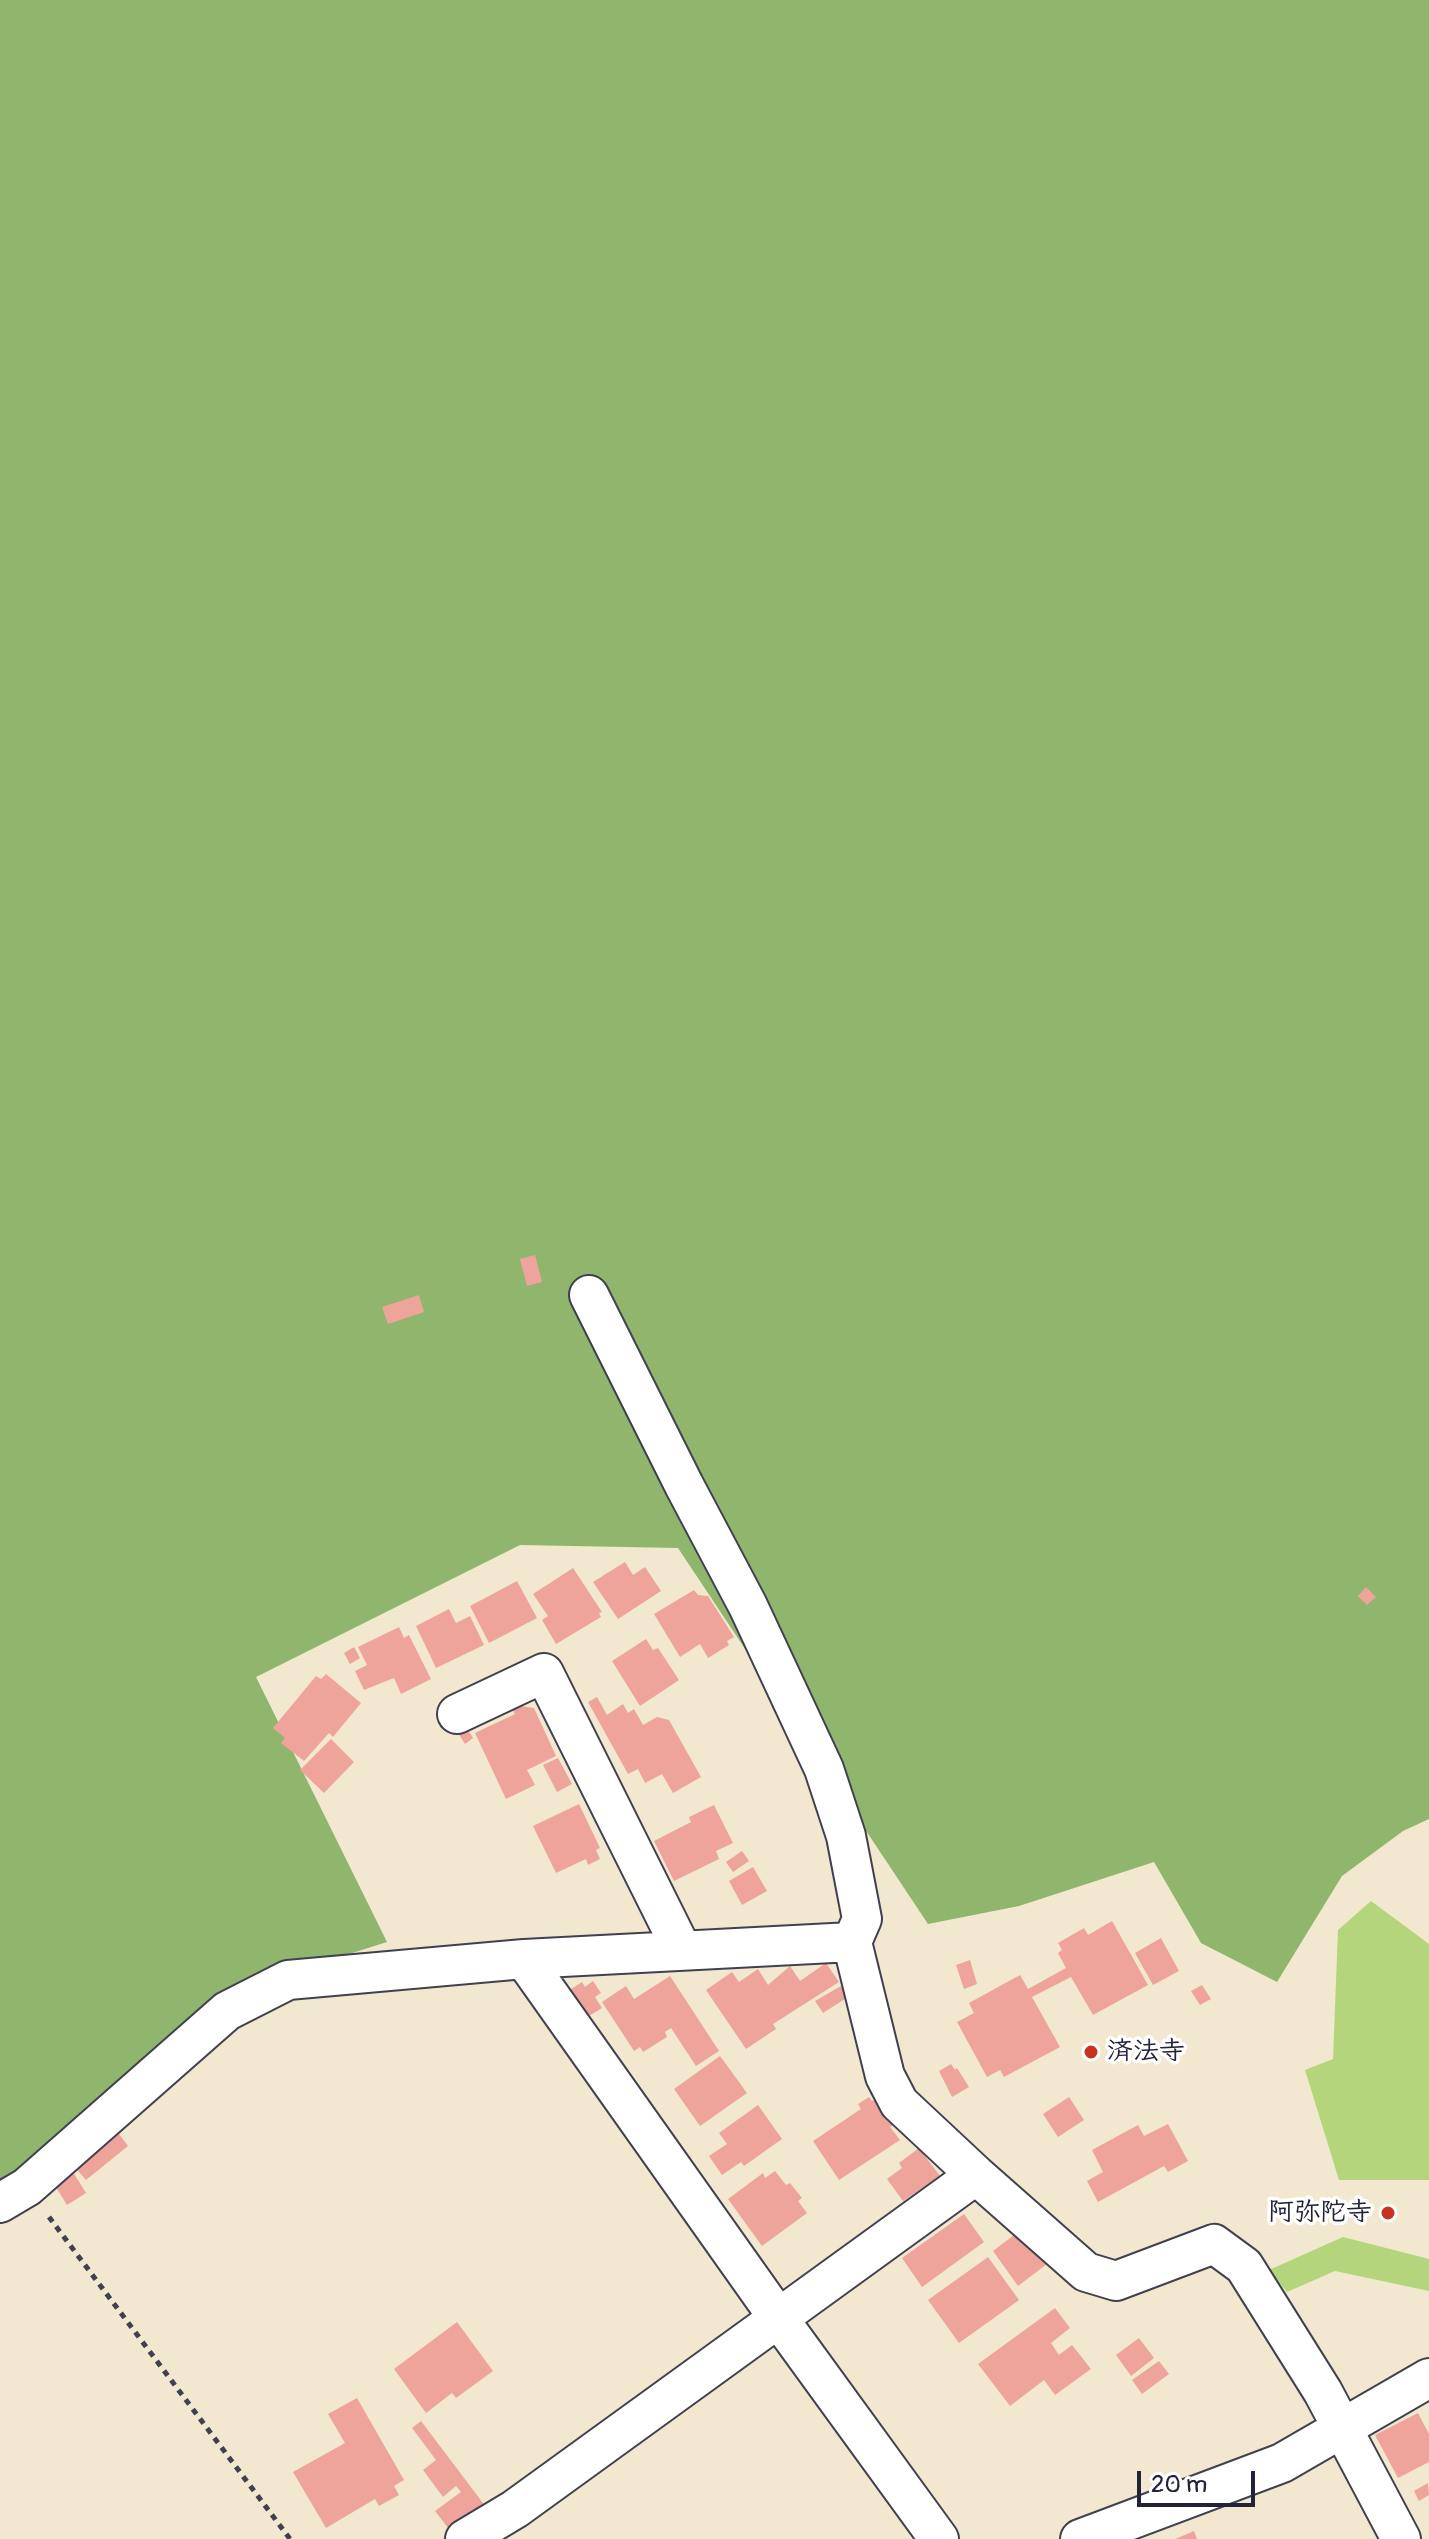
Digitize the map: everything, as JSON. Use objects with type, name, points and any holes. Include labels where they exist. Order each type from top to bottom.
[{"type":"street","points":[[589,1295],[748,1606],[824,1769],[846,1836],[862,1919],[852,1942],[885,2076],[899,2103],[1086,2272],[1116,2281],[1214,2244],[1244,2266],[1323,2392],[1401,2539]]},
{"type":"street","points":[[457,1714],[544,1673],[682,1950]]},
{"type":"street","points":[[14,2195],[227,2011],[288,1980],[524,1959],[852,1942]]},
{"type":"street","points":[[524,1959],[939,2539]]},
{"type":"street","points":[[465,2539],[515,2509],[976,2175]]},
{"type":"street","points":[[1080,2539],[1282,2463],[1429,2378]]},
{"type":"path","points":[[14,2195],[290,2539]]},
{"type":"green space","points":[[0,0],[1429,0],[1429,1819],[1403,1831],[1342,1876],[1277,1982],[1201,1943],[1154,1862],[1019,1906],[928,1924],[678,1548],[520,1545],[256,1677],[387,1942],[254,1984],[0,2191]]},
{"type":"green space","points":[[1371,1901],[1429,1944],[1429,2180],[1339,2180],[1305,2070],[1333,2059],[1338,1930]]},
{"type":"green space","points":[[1343,2237],[1429,2259],[1429,2291],[1335,2271],[1287,2292],[1269,2270]]},
{"type":"building","points":[[535,1255],[542,1282],[527,1286],[520,1259]]},
{"type":"building","points":[[419,1295],[424,1312],[388,1324],[382,1307]]},
{"type":"building","points":[[625,1562],[633,1575],[645,1567],[661,1591],[618,1619],[593,1582]]},
{"type":"building","points":[[573,1568],[602,1612],[599,1613],[601,1617],[556,1644],[542,1620],[548,1616],[533,1594]]},
{"type":"building","points":[[517,1581],[537,1618],[489,1643],[470,1606]]},
{"type":"building","points":[[1366,1587],[1376,1597],[1367,1605],[1358,1596]]},
{"type":"building","points":[[694,1590],[698,1595],[708,1596],[734,1637],[727,1641],[729,1645],[708,1658],[700,1644],[680,1657],[654,1614]]},
{"type":"building","points":[[449,1609],[456,1623],[470,1616],[484,1645],[436,1668],[416,1626]]},
{"type":"building","points":[[399,1627],[404,1638],[409,1635],[431,1679],[401,1694],[394,1678],[364,1690],[355,1671],[367,1665],[358,1647]]},
{"type":"building","points":[[646,1639],[653,1650],[658,1648],[679,1680],[640,1706],[612,1661]]},
{"type":"building","points":[[354,1647],[360,1658],[350,1664],[344,1653]]},
{"type":"building","points":[[326,1674],[361,1703],[333,1737],[329,1733],[304,1761],[281,1743],[285,1738],[273,1728],[316,1676],[321,1679]]},
{"type":"building","points":[[597,1697],[607,1715],[623,1704],[628,1713],[634,1709],[643,1725],[657,1717],[669,1720],[701,1777],[673,1793],[662,1774],[645,1783],[638,1769],[628,1774],[588,1702]]},
{"type":"building","points":[[520,1706],[534,1708],[556,1756],[527,1770],[535,1785],[506,1799],[475,1733],[515,1714],[512,1709]]},
{"type":"building","points":[[466,1727],[473,1738],[465,1744],[458,1733]]},
{"type":"building","points":[[331,1739],[354,1762],[324,1793],[300,1770]]},
{"type":"building","points":[[558,1758],[572,1784],[557,1792],[543,1765]]},
{"type":"building","points":[[579,1804],[600,1848],[596,1850],[600,1859],[588,1865],[586,1859],[556,1873],[533,1826]]},
{"type":"building","points":[[714,1805],[733,1843],[716,1851],[719,1859],[674,1881],[654,1841],[691,1822],[689,1817]]},
{"type":"building","points":[[742,1851],[749,1861],[733,1872],[726,1862]]},
{"type":"building","points":[[753,1867],[767,1891],[742,1905],[729,1881]]},
{"type":"building","points":[[1112,1921],[1148,1985],[1093,2015],[1071,1977],[1032,1997],[1060,2047],[1004,2077],[1000,2070],[987,2077],[957,2022],[974,2013],[969,2003],[1020,1975],[1028,1989],[1066,1968],[1058,1953],[1062,1950],[1058,1943],[1084,1928],[1088,1935]]},
{"type":"building","points":[[1161,1938],[1179,1971],[1153,1985],[1135,1953]]},
{"type":"building","points":[[970,1960],[977,1984],[964,1989],[956,1965]]},
{"type":"building","points":[[826,1963],[839,1982],[773,2024],[776,2029],[746,2049],[706,1990],[732,1972],[739,1982],[758,1969],[768,1985],[790,1966],[800,1981]]},
{"type":"building","points":[[670,1976],[719,2051],[696,2066],[671,2028],[665,2032],[667,2037],[643,2052],[640,2047],[634,2051],[602,2002],[626,1986],[634,1999]]},
{"type":"building","points":[[593,1981],[601,1993],[595,1997],[602,2008],[584,2019],[566,1992],[582,1982],[585,1987]]},
{"type":"building","points":[[1202,1985],[1211,1999],[1200,2005],[1191,1991]]},
{"type":"building","points":[[841,1986],[848,1997],[823,2013],[815,2001]]},
{"type":"building","points":[[720,2056],[747,2093],[700,2126],[674,2089]]},
{"type":"building","points":[[951,2064],[969,2087],[952,2097],[939,2071]]},
{"type":"building","points":[[869,2097],[872,2101],[878,2098],[895,2124],[890,2127],[900,2140],[839,2180],[813,2141],[861,2109],[858,2104]]},
{"type":"building","points":[[1069,2097],[1084,2120],[1058,2137],[1043,2114]]},
{"type":"building","points":[[758,2105],[782,2139],[744,2166],[741,2162],[722,2175],[709,2156],[727,2144],[719,2133]]},
{"type":"building","points":[[1168,2124],[1188,2161],[1168,2172],[1164,2166],[1098,2202],[1087,2181],[1103,2172],[1092,2150],[1138,2125],[1144,2136]]},
{"type":"building","points":[[116,2130],[128,2146],[86,2180],[73,2165]]},
{"type":"building","points":[[919,2148],[940,2176],[903,2201],[887,2179],[902,2168],[899,2163]]},
{"type":"building","points":[[775,2171],[802,2198],[798,2201],[807,2213],[762,2246],[728,2199],[763,2173],[765,2178]]},
{"type":"building","points":[[73,2172],[86,2193],[67,2205],[54,2184]]},
{"type":"building","points":[[964,2214],[984,2242],[922,2287],[902,2258]]},
{"type":"building","points":[[1014,2235],[1047,2264],[1018,2286],[993,2251]]},
{"type":"building","points":[[988,2257],[1019,2300],[959,2343],[928,2300]]},
{"type":"building","points":[[1055,2308],[1070,2328],[1051,2343],[1059,2355],[1072,2345],[1091,2369],[1055,2395],[1044,2380],[1010,2406],[978,2364]]},
{"type":"building","points":[[457,2322],[493,2371],[456,2398],[452,2393],[426,2413],[394,2369]]},
{"type":"building","points":[[1139,2338],[1154,2358],[1131,2376],[1116,2355]]},
{"type":"building","points":[[1159,2361],[1169,2374],[1142,2394],[1132,2380]]},
{"type":"building","points":[[357,2398],[404,2480],[394,2486],[399,2495],[379,2506],[375,2499],[326,2528],[293,2472],[345,2443],[328,2414]]},
{"type":"building","points":[[1418,2413],[1429,2434],[1429,2462],[1398,2478],[1375,2435]]},
{"type":"building","points":[[421,2421],[486,2507],[452,2533],[435,2511],[461,2492],[456,2486],[443,2497],[423,2470],[436,2460],[412,2428]]},
{"type":"building","points":[[1428,2483],[1429,2495],[1419,2501],[1414,2491]]},
{"type":"building","points":[[1194,2531],[1197,2539],[1175,2539]]},
{"type":"place","name":"済法寺","points":[[1091,2052]]},
{"type":"place","name":"阿弥陀寺","points":[[1388,2213]]}]
